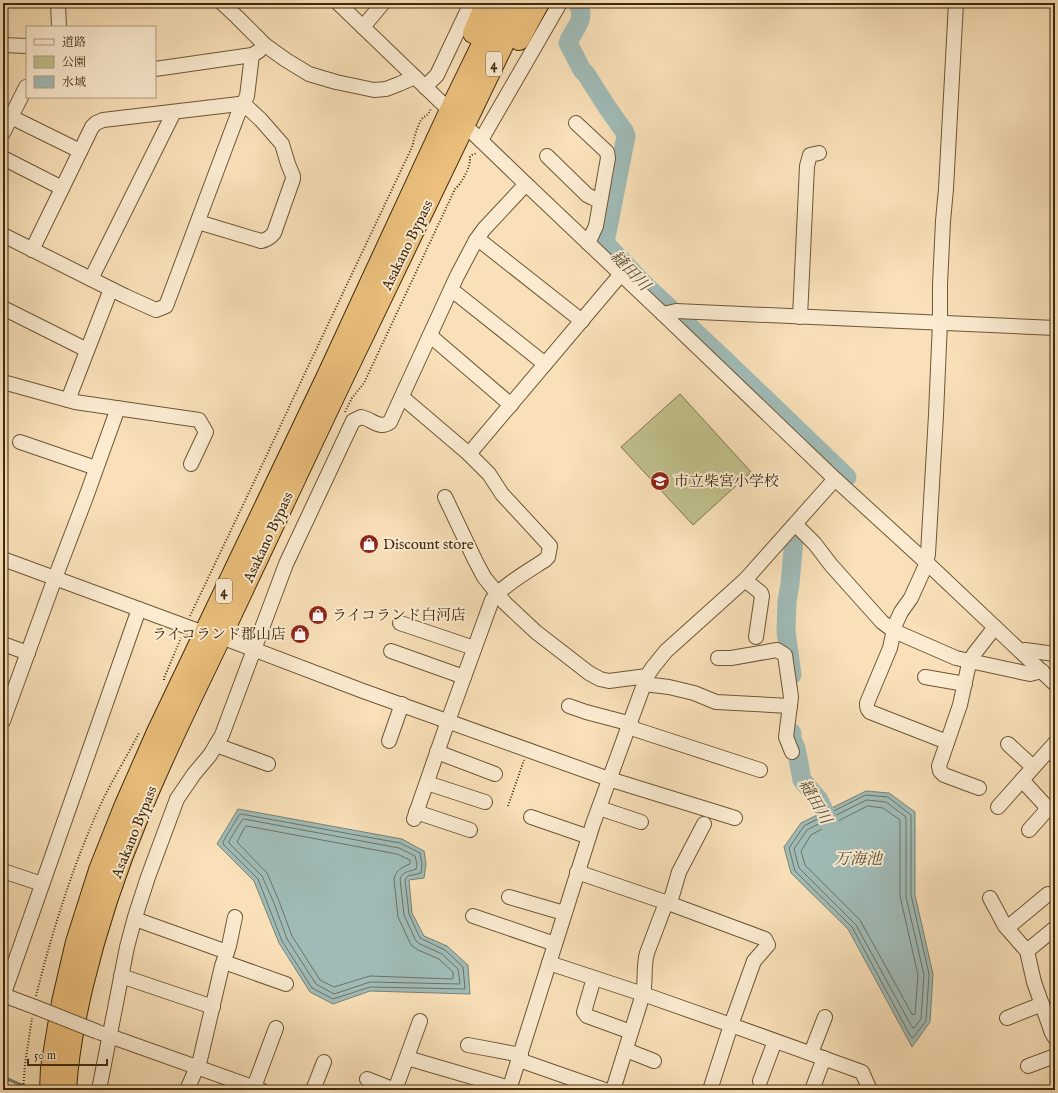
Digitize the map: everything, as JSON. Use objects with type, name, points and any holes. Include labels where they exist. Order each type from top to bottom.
[{"type":"highway","points":[[441,108],[486,3]]},
{"type":"highway","name":"Asakano Bypass","points":[[66,1090],[67,1073],[78,1008],[92,947],[115,878],[139,815],[172,739],[213,635],[330,368],[441,108],[502,3]]},
{"type":"highway","name":"Asakano Bypass","points":[[50,1090],[51,1068],[62,1002],[76,942],[99,870],[127,800],[157,732],[213,635],[357,349],[523,3]]},
{"type":"highway","points":[[465,125],[491,92],[539,3]]},
{"type":"street","points":[[58,3],[59,26]]},
{"type":"street","points":[[222,3],[264,45],[310,74],[336,82],[374,90],[399,84],[415,77]]},
{"type":"street","points":[[338,3],[425,87],[441,108],[465,125],[482,147],[526,184],[835,479],[926,562],[1055,684]]},
{"type":"street","points":[[363,27],[383,3]]},
{"type":"street","points":[[425,87],[437,75],[471,3]]},
{"type":"street","points":[[482,147],[560,3]]},
{"type":"street","points":[[947,742],[870,712],[867,707],[890,648],[898,617],[911,598],[928,554],[940,322],[942,220],[946,189],[956,3]]},
{"type":"street","points":[[3,44],[26,46]]},
{"type":"street","points":[[156,69],[252,55],[264,45]]},
{"type":"street","points":[[3,235],[156,310],[166,306],[238,114],[247,96],[252,55]]},
{"type":"street","points":[[26,87],[6,126],[80,151]]},
{"type":"street","points":[[32,250],[92,127],[96,122],[239,104],[243,105],[261,120],[282,144],[293,176],[274,233],[268,240],[261,241],[198,222]]},
{"type":"street","points":[[91,279],[174,112]]},
{"type":"street","points":[[576,123],[607,152],[608,155],[596,226],[588,243]]},
{"type":"street","points":[[800,317],[807,166],[810,156],[819,153]]},
{"type":"street","points":[[547,156],[587,195],[600,201]]},
{"type":"street","points":[[3,158],[62,188]]},
{"type":"street","points":[[99,1090],[104,1034],[148,877],[177,800],[194,774],[210,755],[222,735],[286,564],[353,421],[361,417],[381,426],[388,424],[402,397],[450,291],[476,240],[484,229],[526,184]]},
{"type":"street","points":[[476,240],[483,243],[582,321]]},
{"type":"street","points":[[469,454],[621,274]]},
{"type":"street","points":[[68,400],[111,289]]},
{"type":"street","points":[[450,291],[457,294],[545,364]]},
{"type":"street","points":[[3,308],[87,350]]},
{"type":"street","points":[[663,314],[676,311],[1055,328]]},
{"type":"street","points":[[429,337],[434,339],[511,404]]},
{"type":"street","points":[[3,382],[75,402],[199,420],[206,432],[191,464]]},
{"type":"street","points":[[402,397],[469,454],[489,474],[502,494],[550,546],[548,556],[545,560],[510,584],[494,597],[490,604],[415,815],[470,830]]},
{"type":"street","points":[[3,721],[118,408]]},
{"type":"street","points":[[20,442],[96,468]]},
{"type":"street","points":[[407,1058],[510,1089],[577,872],[609,779],[646,680],[653,667],[666,651],[745,580],[835,479]]},
{"type":"street","points":[[445,497],[478,568],[505,603],[536,632],[588,673],[600,679],[646,680],[694,693],[716,702],[790,706]]},
{"type":"street","points":[[795,524],[815,544],[831,565],[882,622],[894,631],[956,658],[1030,674],[1042,671]]},
{"type":"street","points":[[3,559],[363,691],[609,779],[735,818]]},
{"type":"street","points":[[745,580],[761,593],[762,596],[756,637]]},
{"type":"street","points":[[139,609],[3,995],[104,1034],[197,1067],[239,1086],[258,1089],[276,1028]]},
{"type":"street","points":[[400,623],[474,648]]},
{"type":"street","points":[[979,788],[941,773],[939,766],[960,705],[970,661],[994,627]]},
{"type":"street","points":[[3,644],[28,653]]},
{"type":"street","points":[[718,658],[731,658],[777,650],[785,656],[791,697],[786,737],[792,752]]},
{"type":"street","points":[[1020,651],[1025,650],[1055,654]]},
{"type":"street","points":[[391,651],[464,677]]},
{"type":"street","points":[[925,677],[965,684]]},
{"type":"street","points":[[389,741],[402,704]]},
{"type":"street","points":[[569,706],[624,722],[638,730],[760,770]]},
{"type":"street","points":[[998,807],[1055,743]]},
{"type":"street","points":[[1008,744],[1033,767]]},
{"type":"street","points":[[216,745],[268,764]]},
{"type":"street","points":[[437,752],[495,774]]},
{"type":"street","points":[[1022,780],[1045,805],[1045,812],[1029,830]]},
{"type":"street","points":[[427,783],[485,802]]},
{"type":"street","points":[[599,808],[641,822]]},
{"type":"street","points":[[531,817],[589,837]]},
{"type":"street","points":[[613,1090],[644,994],[646,957],[664,908],[672,896],[679,872],[704,824]]},
{"type":"street","points":[[3,871],[42,884]]},
{"type":"street","points":[[577,872],[668,903],[763,938],[767,942],[767,946],[754,961],[710,1090]]},
{"type":"street","points":[[1007,928],[1048,894]]},
{"type":"street","points":[[509,897],[564,913]]},
{"type":"street","points":[[990,898],[1007,928],[1027,951],[1032,974],[1055,1038]]},
{"type":"street","points":[[474,916],[555,944]]},
{"type":"street","points":[[187,1090],[197,1067],[235,917]]},
{"type":"street","points":[[135,919],[286,984]]},
{"type":"street","points":[[1027,951],[1055,928]]},
{"type":"street","points":[[548,963],[644,994],[862,1072],[870,1090]]},
{"type":"street","points":[[121,976],[213,1007]]},
{"type":"street","points":[[594,978],[584,1012],[587,1016],[631,1032]]},
{"type":"street","points":[[1007,1018],[1042,1004]]},
{"type":"street","points":[[812,1090],[825,1017]]},
{"type":"street","points":[[367,1079],[395,1090],[420,1021]]},
{"type":"street","points":[[760,1081],[775,1041]]},
{"type":"street","points":[[468,1045],[520,1057],[605,1090]]},
{"type":"street","points":[[626,1050],[654,1061]]},
{"type":"street","points":[[1028,1066],[1055,1056]]},
{"type":"street","points":[[313,1090],[324,1062]]},
{"type":"path","points":[[189,618],[407,158],[421,120],[441,108]]},
{"type":"path","points":[[345,412],[352,398],[364,383],[455,188],[460,185],[471,162],[470,157],[477,153],[482,147]]},
{"type":"path","points":[[508,806],[528,749]]},
{"type":"green space","points":[[680,394],[751,472],[693,525],[621,447]]},
{"type":"water","name":"万海池","points":[[866,791],[889,793],[915,812],[915,895],[933,974],[930,1022],[912,1047],[848,929],[791,873],[784,847],[801,823]]},
{"type":"water","points":[[238,809],[402,839],[424,851],[426,864],[424,878],[409,880],[412,913],[424,936],[447,946],[468,965],[470,994],[370,991],[333,1004],[310,992],[279,943],[254,881],[217,844]]},
{"type":"waterway","name":"縫田川","points":[[577,3],[581,14],[580,19],[568,43],[582,70],[626,136],[605,243],[644,284],[847,477]]},
{"type":"waterway","name":"縫田川","points":[[792,675],[786,631],[787,601],[794,539]]},
{"type":"waterway","name":"縫田川","points":[[792,733],[792,739],[796,748],[802,780],[819,800],[835,835]]},
{"type":"waterway","points":[[3,1077],[33,1090]]},
{"type":"place","name":"市立柴宮小学校","points":[[660,481]]},
{"type":"place","name":"Discount store","points":[[369,544]]},
{"type":"place","name":"ライコランド白河店","points":[[318,615]]},
{"type":"place","name":"ライコランド郡山店","points":[[300,634]]}]
